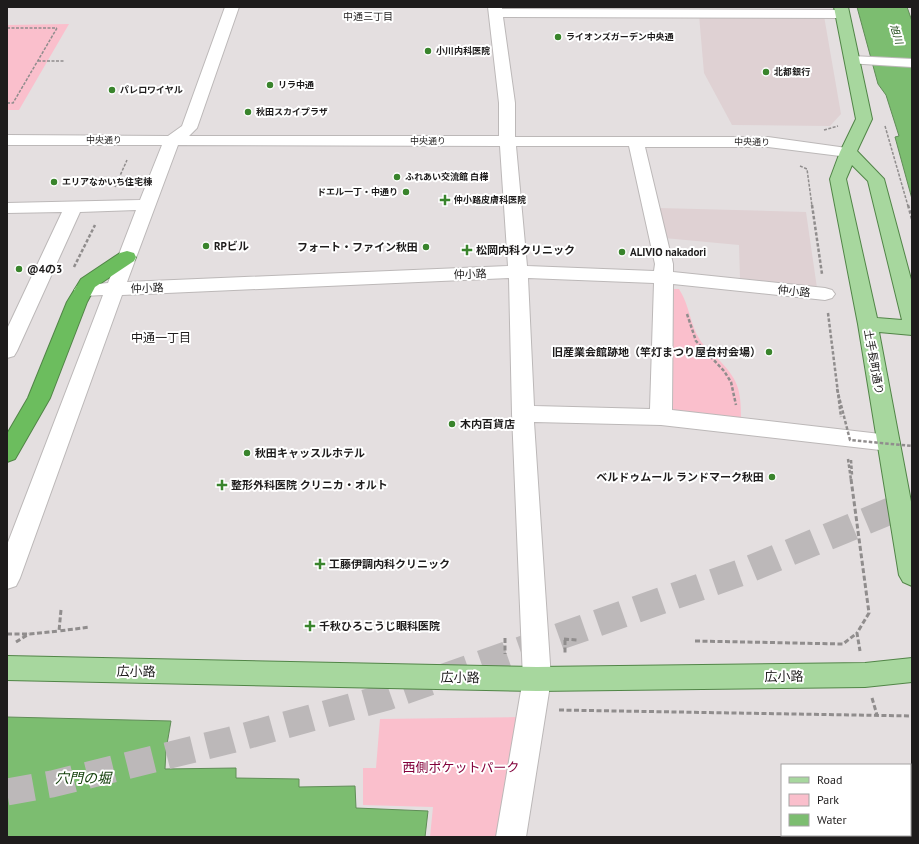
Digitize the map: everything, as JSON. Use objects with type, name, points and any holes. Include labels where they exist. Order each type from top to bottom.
[{"type":"highway","points":[[7,453],[39,398],[77,302],[88,283],[127,257]]},
{"type":"main road","name":"土手長町通り","points":[[841,10],[864,119],[848,152],[838,179],[868,324],[900,445],[912,575]]},
{"type":"main road","points":[[848,152],[876,179],[912,321]]},
{"type":"main road","points":[[868,324],[912,328]]},
{"type":"main road","name":"広小路","points":[[7,668],[537,679],[865,675],[912,670]]},
{"type":"street","points":[[7,578],[172,140],[189,128],[232,7]]},
{"type":"street","points":[[511,837],[537,679],[523,414],[518,272],[506,128],[507,103],[495,10],[841,10]]},
{"type":"street","points":[[852,60],[912,63]]},
{"type":"street","name":"中央通り","points":[[7,140],[768,142],[848,152]]},
{"type":"street","points":[[636,142],[664,264],[662,283],[661,417]]},
{"type":"street","points":[[7,208],[147,205]]},
{"type":"street","points":[[7,351],[73,207]]},
{"type":"street","name":"仲小路","points":[[84,290],[518,272],[825,294]]},
{"type":"street","points":[[523,414],[661,417],[900,445]]},
{"type":"path","points":[[7,28],[57,28],[13,103],[7,103]]},
{"type":"path","points":[[38,61],[65,61]]},
{"type":"path","points":[[884,124],[912,219]]},
{"type":"path","points":[[662,283],[675,292],[680,299],[696,341],[724,370],[731,382],[736,401],[736,426]]},
{"type":"path","points":[[837,389],[850,440],[850,447]]},
{"type":"path","points":[[850,440],[900,445]]},
{"type":"path","points":[[851,455],[853,491]]},
{"type":"path","points":[[59,631],[61,610]]},
{"type":"path","points":[[7,634],[29,634],[90,627]]},
{"type":"path","points":[[695,641],[843,644],[857,633]]},
{"type":"path","points":[[562,636],[565,640],[578,640]]},
{"type":"path","points":[[556,710],[912,716]]},
{"type":"shaded area","points":[[699,15],[824,16],[841,114],[830,126],[732,125],[704,73]]},
{"type":"shaded area","points":[[659,208],[806,212],[817,288],[740,279],[739,245],[664,238]]},
{"type":"green space","points":[[69,24],[19,110],[7,110],[7,25]]},
{"type":"green space","points":[[666,289],[679,289],[686,302],[694,328],[700,340],[730,372],[739,392],[741,418],[674,411],[666,406]]},
{"type":"green space","name":"西側ポケットパーク","points":[[519,717],[500,837],[430,837],[433,807],[363,805],[363,768],[376,768],[380,719]]},
{"type":"water","name":"旭川","points":[[857,7],[907,7],[912,21],[912,199],[895,137],[899,136],[886,95],[878,84]]},
{"type":"water","name":"穴門の堀","points":[[7,717],[171,721],[166,750],[165,769],[236,768],[236,778],[299,779],[299,787],[355,786],[356,808],[428,811],[425,837],[7,837]]},
{"type":"tunnel","points":[[7,792],[52,784],[231,740],[387,697],[740,573],[912,502]]},
{"type":"place","name":"ライオンズガーデン中央通","points":[[558,37]]},
{"type":"place","name":"小川内科医院","points":[[428,51]]},
{"type":"place","name":"北都銀行","points":[[766,72]]},
{"type":"place","name":"リラ中通","points":[[270,85]]},
{"type":"place","name":"パレロワイヤル","points":[[112,90]]},
{"type":"place","name":"秋田スカイプラザ","points":[[248,112]]},
{"type":"place","name":"ふれあい交流館 白樺","points":[[397,177]]},
{"type":"place","name":"エリアなかいち住宅棟","points":[[54,182]]},
{"type":"place","name":"ドエル一丁・中通り","points":[[406,192]]},
{"type":"place","name":"仲小路皮膚科医院","points":[[445,200]]},
{"type":"place","name":"RPビル","points":[[206,246]]},
{"type":"place","name":"フォート・ファイン秋田","points":[[426,247]]},
{"type":"place","name":"松岡内科クリニック","points":[[467,250]]},
{"type":"place","name":"ALIVIO nakadori","points":[[622,252]]},
{"type":"place","name":"@4の3","points":[[19,269]]},
{"type":"place","name":"旧産業会館跡地（竿灯まつり屋台村会場）","points":[[769,352]]},
{"type":"place","name":"木内百貨店","points":[[452,424]]},
{"type":"place","name":"秋田キャッスルホテル","points":[[247,453]]},
{"type":"place","name":"ベルドゥムール ランドマーク秋田","points":[[772,477]]},
{"type":"place","name":"整形外科医院 クリニカ・オルト","points":[[222,485]]},
{"type":"place","name":"工藤伊調内科クリニック","points":[[320,564]]},
{"type":"place","name":"千秋ひろこうじ眼科医院","points":[[310,626]]},
{"type":"district","name":"中通三丁目","points":[[368,16]]},
{"type":"district","name":"中通一丁目","points":[[161,338]]}]
